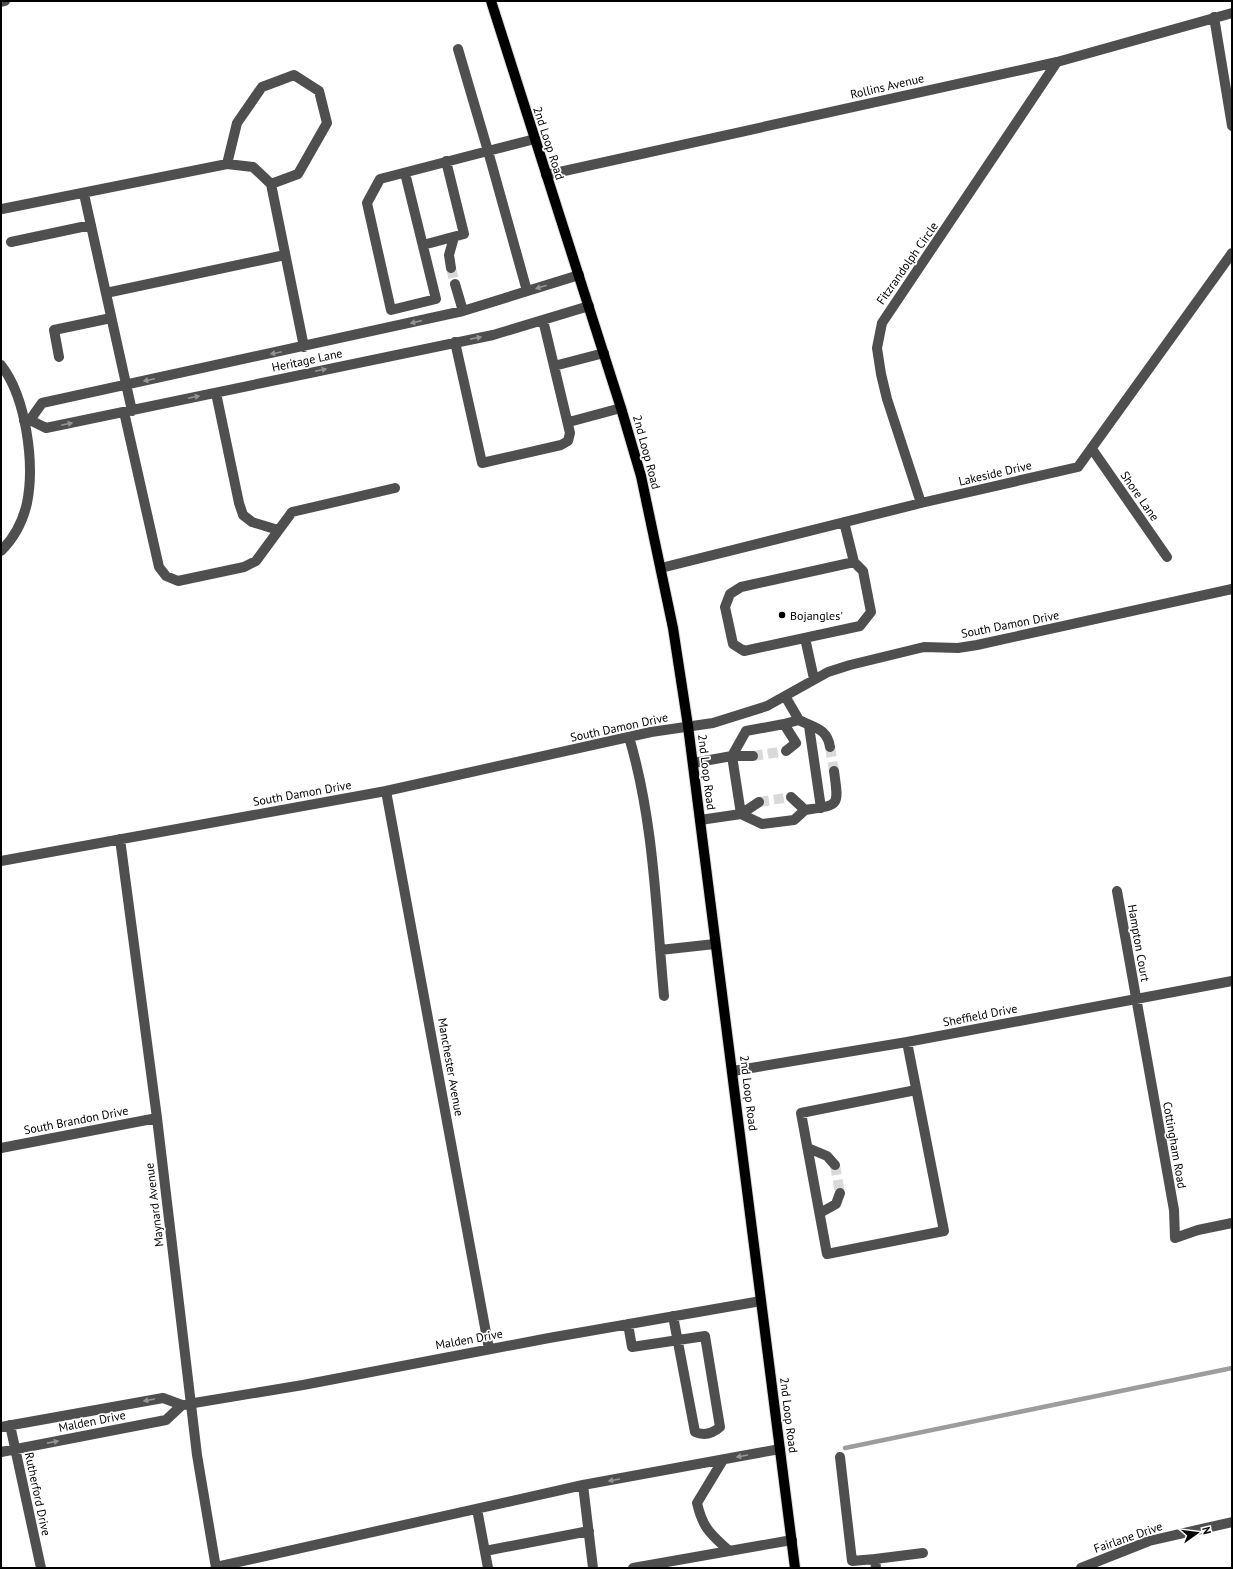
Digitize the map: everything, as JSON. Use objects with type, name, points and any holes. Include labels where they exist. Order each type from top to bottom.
[{"type":"main road","name":"2nd Loop Road","points":[[491,1],[534,139],[604,352],[641,476],[673,628],[688,726],[715,944],[733,1071],[795,1568]]},
{"type":"street","points":[[1,2],[5,1]]},
{"type":"street","name":"Rollins Avenue","points":[[546,175],[1057,62],[1232,13]]},
{"type":"street","points":[[1214,18],[1232,126]]},
{"type":"street","points":[[458,49],[527,291]]},
{"type":"street","name":"Fitzrandolph Circle","points":[[920,503],[887,399],[881,374],[877,348],[882,323],[1057,62]]},
{"type":"street","points":[[227,164],[237,123],[262,87],[294,75],[319,90],[327,123],[298,174],[271,184]]},
{"type":"street","points":[[395,326],[367,203],[380,179],[534,139]]},
{"type":"street","points":[[423,245],[464,234],[446,162]]},
{"type":"street","points":[[2,209],[84,194],[227,164],[253,167],[271,184],[304,347]]},
{"type":"street","points":[[391,310],[436,299],[405,173]]},
{"type":"street","points":[[84,194],[126,385],[128,411],[159,567],[166,576],[178,581],[244,567],[256,561],[292,512],[395,488]]},
{"type":"street","points":[[11,242],[91,225]]},
{"type":"street","points":[[451,268],[449,255],[454,237]]},
{"type":"street","name":"Lakeside Drive","points":[[661,568],[920,503],[1078,467],[1232,253]]},
{"type":"street","points":[[106,293],[285,255]]},
{"type":"street","name":"Heritage Lane","points":[[579,275],[463,311],[304,347],[42,403],[27,421],[46,428],[493,335],[589,306]]},
{"type":"street","points":[[455,284],[463,311]]},
{"type":"street","points":[[59,357],[54,330],[111,318]]},
{"type":"street","points":[[455,342],[482,463],[561,445],[568,441],[570,433],[569,422],[543,320]]},
{"type":"street","points":[[554,366],[604,352]]},
{"type":"street","points":[[1,365],[16,392],[27,421],[29,454],[29,486],[26,504],[17,531],[10,542],[1,551]]},
{"type":"street","points":[[216,393],[239,503],[243,515],[252,522],[278,530]]},
{"type":"street","points":[[569,422],[621,408]]},
{"type":"street","name":"Shore Lane","points":[[1092,449],[1167,557]]},
{"type":"street","points":[[844,522],[854,562],[863,571],[872,612],[860,626],[744,651],[733,644],[725,607],[730,594],[741,587],[854,562]]},
{"type":"street","name":"South Damon Drive","points":[[1,861],[386,791],[629,737],[713,723],[767,706],[828,672],[850,665],[924,647],[958,648],[977,645],[1232,589]]},
{"type":"street","points":[[805,638],[814,679]]},
{"type":"street","points":[[785,696],[799,720],[826,733],[829,737],[830,747]]},
{"type":"street","points":[[741,814],[732,756],[746,731],[799,720]]},
{"type":"street","points":[[784,724],[796,743]]},
{"type":"street","points":[[810,726],[821,808]]},
{"type":"street","points":[[629,737],[642,788],[650,846],[664,996]]},
{"type":"street","points":[[786,751],[796,743],[812,741]]},
{"type":"street","points":[[693,763],[732,756],[753,756]]},
{"type":"street","points":[[741,814],[762,824],[794,820],[805,810],[821,808],[835,803],[838,798],[834,771]]},
{"type":"street","name":"Manchester Avenue","points":[[386,791],[489,1349]]},
{"type":"street","points":[[791,797],[805,810]]},
{"type":"street","points":[[700,820],[741,814],[759,802]]},
{"type":"street","name":"Maynard Avenue","points":[[120,839],[156,1118],[187,1404],[198,1455],[216,1568]]},
{"type":"street","name":"Hampton Court","points":[[1117,891],[1136,999]]},
{"type":"street","points":[[660,950],[715,944]]},
{"type":"street","name":"Sheffield Drive","points":[[733,1071],[907,1042],[1232,981]]},
{"type":"street","name":"Cottingham Road","points":[[1136,999],[1174,1210],[1175,1238],[1198,1230],[1232,1223]]},
{"type":"street","points":[[907,1042],[944,1230],[827,1254],[801,1113],[916,1090]]},
{"type":"street","name":"South Brandon Drive","points":[[1,1148],[156,1118]]},
{"type":"street","points":[[808,1148],[827,1156],[835,1165]]},
{"type":"street","points":[[820,1213],[836,1204],[840,1193]]},
{"type":"street","name":"Malden Drive","points":[[6,1426],[163,1398],[187,1404],[761,1301]]},
{"type":"street","points":[[628,1324],[632,1347],[678,1340],[705,1336],[720,1427],[715,1432],[702,1435],[695,1432],[678,1340],[673,1316]]},
{"type":"street","name":"Malden Drive","points":[[1,1452],[166,1420],[187,1404]]},
{"type":"street","name":"Rutherford Drive","points":[[6,1426],[15,1449],[41,1568]]},
{"type":"street","points":[[216,1568],[583,1485],[780,1449]]},
{"type":"street","points":[[840,1457],[852,1561],[876,1564],[923,1553]]},
{"type":"street","points":[[723,1460],[697,1503],[701,1520],[708,1532],[729,1551]]},
{"type":"street","points":[[583,1485],[593,1568]]},
{"type":"street","points":[[477,1509],[488,1568]]},
{"type":"street","name":"Fairlane Drive","points":[[1081,1568],[1149,1541],[1232,1522]]},
{"type":"street","points":[[485,1551],[589,1531]]},
{"type":"street","points":[[633,1568],[792,1540]]},
{"type":"waterway","points":[[845,1448],[1232,1368]]},
{"type":"tunnel","points":[[451,268],[455,284]]},
{"type":"tunnel","points":[[830,747],[834,771]]},
{"type":"tunnel","points":[[753,756],[786,751]]},
{"type":"tunnel","points":[[759,802],[791,797]]},
{"type":"tunnel","points":[[835,1165],[840,1193]]},
{"type":"place","name":"Bojangles'","points":[[782,615]]}]
